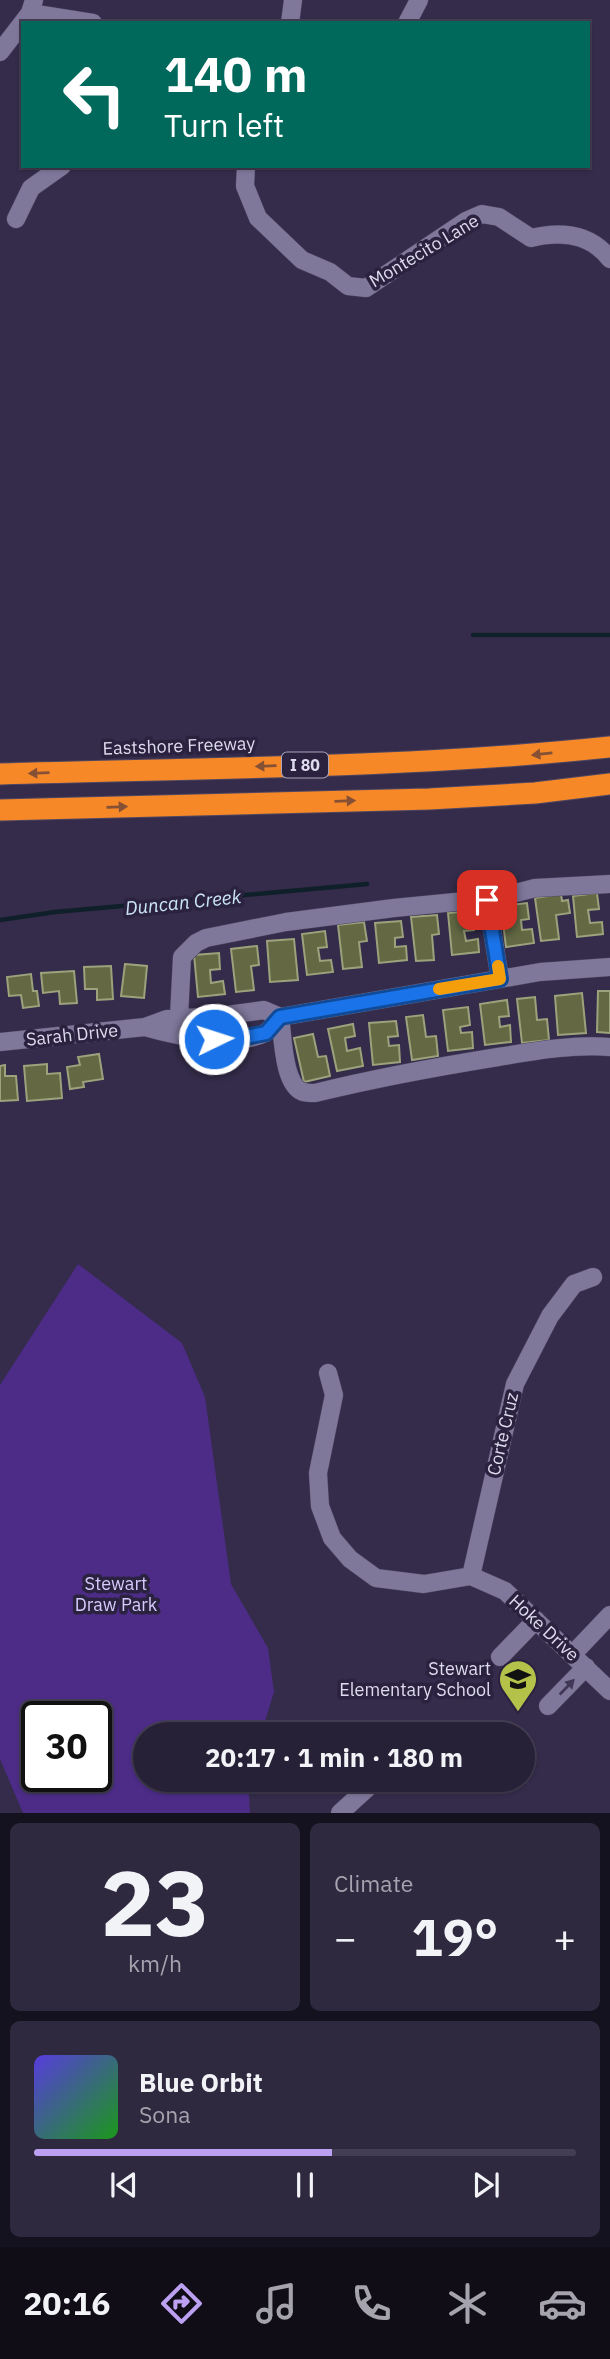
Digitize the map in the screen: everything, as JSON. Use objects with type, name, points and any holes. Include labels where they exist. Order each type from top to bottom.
[{"type":"highway","name":"Eastshore Freeway","points":[[0,774],[412,762],[511,757],[610,747]]},
{"type":"highway","name":"I 80","points":[[0,810],[429,799],[535,793],[610,784]]},
{"type":"street","points":[[290,21],[293,0]]},
{"type":"street","points":[[408,21],[419,0]]},
{"type":"street","points":[[22,21],[32,6],[86,21]]},
{"type":"street","points":[[0,52],[21,22]]},
{"type":"street","points":[[16,219],[31,188],[59,168]]},
{"type":"street","name":"Montecito Lane","points":[[246,168],[245,187],[258,218],[302,260],[330,272],[348,286],[366,288],[466,221],[482,214],[499,217],[531,238],[549,233],[581,237],[593,242],[610,259]]},
{"type":"street","points":[[179,1017],[182,957],[196,943],[206,938],[286,922],[394,908],[487,900],[535,888],[610,884]]},
{"type":"street","points":[[487,900],[500,979]]},
{"type":"street","name":"Sarah Drive","points":[[0,1042],[145,1027],[179,1017],[220,1016],[264,1010],[280,1017],[540,972],[610,967]]},
{"type":"street","points":[[280,1017],[292,1084],[303,1092],[315,1093],[410,1071],[532,1052],[582,1046],[610,1047]]},
{"type":"street","name":"Sarah Drive","points":[[145,1027],[186,1038],[241,1038],[266,1033],[280,1017]]},
{"type":"street","name":"Corte Cruz","points":[[471,1576],[515,1384],[550,1316],[574,1284],[593,1278]]},
{"type":"street","points":[[328,1373],[334,1395],[318,1473],[320,1506],[332,1538],[350,1559],[376,1578],[425,1584],[471,1576]]},
{"type":"street","name":"Hoke Drive","points":[[471,1576],[505,1591],[610,1691]]},
{"type":"street","points":[[548,1706],[610,1615]]},
{"type":"street","points":[[500,1657],[536,1620]]},
{"type":"street","points":[[340,1813],[363,1792]]},
{"type":"green space","name":"Stewart Draw Park","points":[[78,1264],[182,1343],[205,1397],[231,1584],[268,1648],[274,1692],[265,1722],[133,1722],[133,1792],[249,1792],[250,1813],[23,1813],[0,1759],[0,1385]]},
{"type":"building","points":[[597,893],[599,909],[588,910],[590,923],[602,922],[603,934],[577,937],[573,896]]},
{"type":"building","points":[[561,894],[562,901],[568,900],[570,913],[556,915],[559,939],[541,941],[535,898]]},
{"type":"building","points":[[527,903],[529,919],[521,920],[522,930],[532,929],[534,943],[506,947],[501,906]]},
{"type":"building","points":[[472,911],[474,930],[464,931],[466,941],[478,939],[479,952],[452,955],[448,913]]},
{"type":"building","points":[[437,915],[439,934],[432,935],[434,960],[416,961],[411,917]]},
{"type":"building","points":[[401,921],[403,937],[395,938],[395,947],[406,946],[407,960],[379,963],[375,923]]},
{"type":"building","points":[[364,922],[367,941],[359,942],[362,967],[343,969],[338,925]]},
{"type":"building","points":[[325,931],[327,947],[318,948],[320,961],[331,960],[333,972],[307,975],[302,934]]},
{"type":"building","points":[[294,939],[298,980],[270,982],[267,941]]},
{"type":"building","points":[[257,946],[259,965],[251,966],[254,990],[236,992],[231,949]]},
{"type":"building","points":[[219,953],[220,969],[210,970],[211,983],[223,981],[225,994],[198,997],[194,955]]},
{"type":"building","points":[[125,964],[147,966],[144,998],[121,996]]},
{"type":"building","points":[[111,966],[113,999],[97,1000],[97,989],[85,989],[84,967]]},
{"type":"building","points":[[74,971],[77,1003],[60,1004],[59,991],[43,993],[41,973]]},
{"type":"building","points":[[31,974],[33,991],[37,991],[39,1006],[23,1008],[21,995],[9,996],[7,977]]},
{"type":"building","points":[[598,991],[610,991],[610,1033],[597,1032]]},
{"type":"building","points":[[582,993],[586,1033],[558,1035],[555,996]]},
{"type":"building","points":[[535,997],[537,1020],[547,1019],[549,1040],[522,1043],[517,999]]},
{"type":"building","points":[[507,1000],[509,1016],[499,1017],[500,1027],[510,1025],[511,1042],[485,1045],[480,1004]]},
{"type":"building","points":[[468,1007],[470,1025],[460,1027],[461,1033],[472,1032],[473,1048],[448,1051],[443,1010]]},
{"type":"building","points":[[423,1015],[426,1037],[436,1036],[438,1056],[412,1060],[406,1017]]},
{"type":"building","points":[[396,1021],[398,1036],[388,1037],[389,1046],[399,1045],[400,1062],[373,1065],[369,1023]]},
{"type":"building","points":[[353,1024],[355,1036],[345,1038],[347,1051],[360,1048],[363,1066],[337,1071],[328,1029]]},
{"type":"building","points":[[313,1034],[318,1057],[326,1056],[330,1076],[304,1082],[294,1038]]},
{"type":"building","points":[[99,1054],[103,1079],[83,1082],[84,1087],[70,1089],[67,1067],[80,1065],[78,1057]]},
{"type":"building","points":[[47,1064],[47,1074],[60,1073],[62,1098],[27,1101],[24,1066]]},
{"type":"building","points":[[5,1065],[5,1076],[16,1076],[18,1100],[0,1101],[0,1066]]},
{"type":"waterway","points":[[473,635],[610,635]]},
{"type":"waterway","name":"Duncan Creek","points":[[0,920],[55,912],[367,884]]},
{"type":"slow traffic","points":[[439,989],[500,979],[498,966]]},
{"type":"place","name":"Stewart Elementary School","points":[[518,1713]]},
{"type":"route","points":[[214,1039],[241,1038],[266,1033],[280,1017],[500,979],[487,900]]}]
